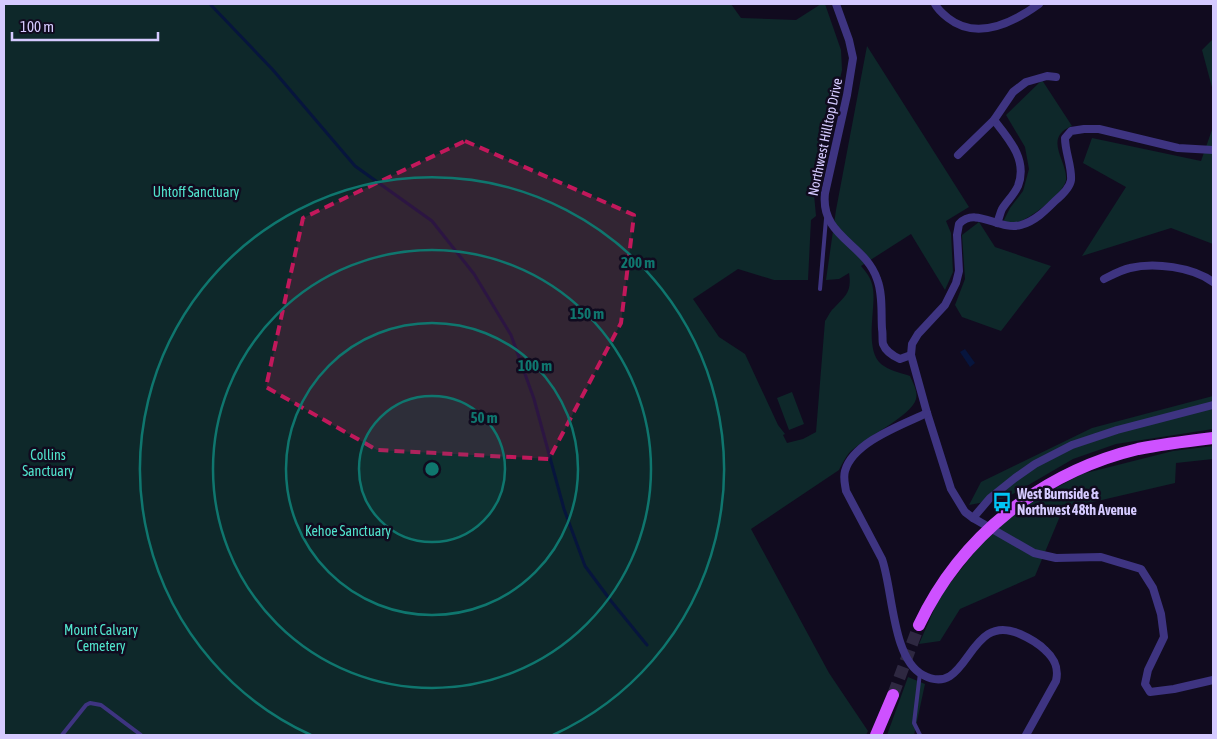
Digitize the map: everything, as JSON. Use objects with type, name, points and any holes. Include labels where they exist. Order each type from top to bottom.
[{"type":"main road","points":[[919,625],[935,594],[951,570],[989,527],[1047,486],[1102,460],[1138,449],[1213,438]]},
{"type":"main road","points":[[876,735],[893,694]]},
{"type":"street","name":"Northwest Hilltop Drive","points":[[836,4],[849,40],[853,58],[847,96],[824,193],[826,216],[832,226],[864,258],[877,277],[880,288],[883,345],[890,354],[900,359],[911,355]]},
{"type":"street","points":[[935,4],[953,22],[976,30],[1006,23],[1039,4]]},
{"type":"street","points":[[958,155],[994,120],[1013,92],[1026,82],[1047,76],[1056,77]]},
{"type":"street","points":[[994,120],[1015,148],[1020,164],[1018,186],[1002,208],[997,223]]},
{"type":"street","points":[[1213,150],[1178,148],[1098,129],[1071,131],[1065,138],[1065,151],[1071,170],[1071,182],[1063,194],[1039,216],[1020,225],[1006,227],[976,217],[969,217],[959,224],[956,283],[945,305],[918,334],[912,344],[911,355],[951,488],[965,512],[1034,553],[1056,558],[1102,558],[1141,569],[1153,588],[1161,614],[1164,636],[1148,670],[1145,684],[1150,692],[1213,680]]},
{"type":"street","points":[[1104,279],[1130,268],[1162,266],[1196,272],[1213,282]]},
{"type":"street","points":[[973,518],[990,498],[1015,478],[1034,464],[1072,445],[1117,430],[1213,406]]},
{"type":"street","points":[[927,413],[859,449],[848,464],[845,472],[846,490],[882,559],[886,570],[896,625],[906,656],[912,666],[920,673],[930,678],[938,679],[952,675],[959,669],[979,641],[990,632],[996,630],[1013,631],[1031,639],[1051,655],[1058,674],[1053,689],[1026,735]]},
{"type":"lane","points":[[820,289],[826,216]]},
{"type":"lane","points":[[920,673],[914,723],[920,735]]},
{"type":"lane","points":[[62,735],[86,705],[95,703],[101,704],[142,735]]},
{"type":"highlighted area","points":[[465,141],[634,215],[621,323],[549,459],[377,450],[266,387],[303,218]]},
{"type":"green space","points":[[4,4],[731,4],[741,18],[796,20],[821,4],[825,4],[841,50],[842,70],[814,194],[816,216],[811,220],[808,280],[774,280],[738,269],[693,299],[719,337],[745,354],[778,425],[785,434],[783,435],[787,443],[803,439],[816,432],[825,321],[831,311],[845,296],[850,285],[849,273],[839,279],[826,280],[836,210],[867,46],[969,207],[946,221],[951,233],[953,272],[945,290],[911,234],[861,266],[869,276],[874,297],[873,349],[881,364],[910,376],[916,393],[913,406],[897,420],[849,453],[839,470],[751,529],[829,673],[868,731],[866,735],[4,735]]},
{"type":"green space","points":[[1213,39],[1213,91],[1202,50]]},
{"type":"green space","points":[[1042,80],[1072,126],[1063,131],[1057,143],[1066,173],[1066,180],[1060,191],[1033,214],[1021,221],[1002,224],[1010,208],[1023,191],[1029,169],[1025,147],[1006,115]]},
{"type":"green space","points":[[1213,127],[1213,244],[1171,228],[1082,256],[1126,187],[1083,163],[1092,138],[1201,161]]},
{"type":"green space","points":[[979,222],[995,247],[1051,266],[1001,331],[962,317],[955,305],[965,279],[962,235]]},
{"type":"green space","points":[[792,392],[804,424],[789,430],[777,398]]},
{"type":"green space","points":[[1213,396],[1213,429],[1116,444],[1073,459],[1006,498],[969,505],[981,482],[1092,428]]},
{"type":"green space","points":[[1213,446],[1213,459],[1176,463],[1175,483],[1063,509],[1035,576],[960,609],[940,641],[919,644],[940,596],[988,535],[1035,499],[1082,474],[1173,451]]},
{"type":"green space","points":[[908,677],[925,684],[914,735],[887,735]]},
{"type":"water","points":[[965,349],[975,363],[970,367],[960,352]]},
{"type":"waterway","points":[[210,4],[273,70],[355,166],[432,221],[474,274],[511,335],[534,399],[564,509],[585,566],[647,645]]},
{"type":"tunnel","points":[[893,695],[919,625]]},
{"type":"place","name":"West Burnside & Northwest 48th Avenue","points":[[1002,502]]},
{"type":"park label","name":"Uhtoff Sanctuary","points":[[196,192]]},
{"type":"park label","name":"Collins Sanctuary","points":[[48,464]]},
{"type":"park label","name":"Kehoe Sanctuary","points":[[348,531]]},
{"type":"park label","name":"Mount Calvary Cemetery","points":[[101,638]]}]
